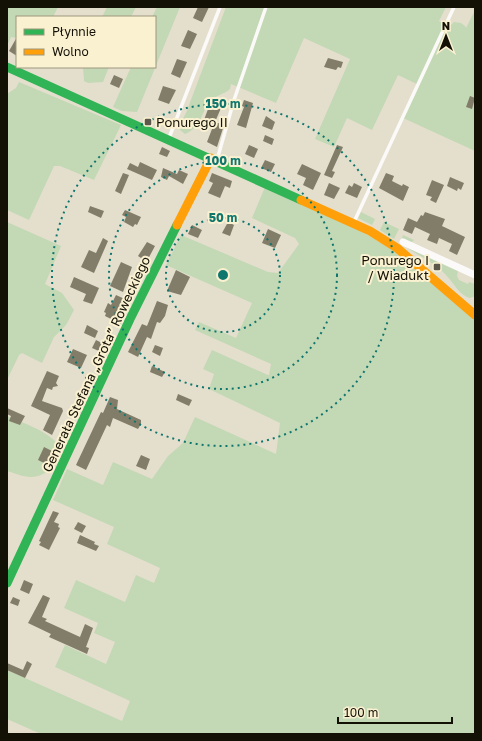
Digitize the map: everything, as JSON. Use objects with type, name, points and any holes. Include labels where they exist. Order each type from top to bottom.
[{"type":"street","points":[[7,67],[354,223],[398,248],[474,313]]},
{"type":"street","name":"Generała Stefana „Grota” Roweckiego","points":[[7,583],[130,318],[214,159]]},
{"type":"street","points":[[403,242],[475,275]]},
{"type":"lane","points":[[168,139],[220,7]]},
{"type":"lane","points":[[214,159],[266,7]]},
{"type":"lane","points":[[354,223],[454,7]]},
{"type":"green space","points":[[7,7],[58,7],[54,16],[16,16],[16,38],[11,37],[7,46]]},
{"type":"green space","points":[[107,7],[136,7],[132,16],[102,16]]},
{"type":"green space","points":[[157,7],[180,7],[156,66],[156,16],[152,16]]},
{"type":"green space","points":[[226,7],[446,7],[439,21],[449,27],[454,22],[461,23],[466,28],[475,10],[475,151],[403,118],[419,85],[398,75],[372,130],[347,118],[334,147],[315,139],[350,59],[304,38],[276,103],[231,84],[230,89],[216,97],[208,104],[198,124],[185,134],[180,130],[181,122],[186,113]]},
{"type":"green space","points":[[83,68],[109,68],[103,82],[88,83],[84,81]]},
{"type":"green space","points":[[131,68],[155,68],[137,112],[122,111],[113,107]]},
{"type":"green space","points":[[19,82],[121,125],[94,180],[60,166],[54,166],[29,220],[7,210],[7,94],[16,88]]},
{"type":"green space","points":[[265,187],[344,221],[391,249],[475,320],[474,734],[41,734],[7,719],[7,670],[122,721],[130,701],[55,667],[65,645],[106,664],[115,642],[94,633],[98,623],[64,608],[76,580],[125,602],[136,575],[154,583],[160,568],[107,544],[114,527],[53,500],[67,469],[103,485],[113,462],[152,479],[168,456],[183,443],[195,417],[276,454],[280,423],[209,389],[214,374],[203,369],[212,350],[268,375],[271,364],[195,330],[199,322],[236,338],[252,303],[166,265],[181,235],[268,272],[278,273],[299,244],[295,238],[252,218]]},
{"type":"green space","points":[[361,212],[375,219],[372,225],[358,218]]},
{"type":"green space","points":[[7,222],[61,246],[45,284],[62,293],[74,310],[66,325],[54,337],[42,363],[22,353],[19,355],[7,380]]},
{"type":"green space","points":[[384,222],[399,229],[394,239],[380,230]]},
{"type":"green space","points":[[403,235],[414,240],[411,243],[458,271],[457,276],[459,280],[468,284],[469,282],[475,284],[475,296],[470,298],[463,295],[441,270],[400,243]]},
{"type":"green space","points":[[7,416],[42,431],[57,444],[59,456],[53,467],[43,474],[31,477],[22,476],[7,471]]},
{"type":"building","points":[[198,7],[209,7],[202,22],[193,18]]},
{"type":"building","points":[[188,30],[197,34],[190,49],[181,46]]},
{"type":"building","points":[[16,39],[16,55],[9,51]]},
{"type":"building","points":[[328,58],[343,62],[341,68],[338,67],[336,70],[324,67]]},
{"type":"building","points":[[177,59],[187,62],[180,78],[171,74]]},
{"type":"building","points":[[114,75],[123,79],[119,88],[110,84]]},
{"type":"building","points":[[163,86],[176,90],[169,104],[158,100]]},
{"type":"building","points":[[470,96],[475,98],[472,109],[466,107]]},
{"type":"building","points":[[244,100],[253,103],[246,128],[237,125],[244,107],[242,106]]},
{"type":"building","points":[[210,104],[221,108],[215,122],[224,125],[217,147],[207,142],[212,129],[202,125]]},
{"type":"building","points":[[266,116],[275,122],[272,130],[262,126]]},
{"type":"building","points":[[265,135],[274,139],[272,145],[263,141]]},
{"type":"building","points":[[249,145],[258,149],[254,158],[245,154]]},
{"type":"building","points":[[337,145],[343,147],[332,171],[335,172],[332,178],[324,175]]},
{"type":"building","points":[[162,147],[170,151],[167,157],[159,154]]},
{"type":"building","points":[[265,160],[275,164],[271,172],[261,168]]},
{"type":"building","points":[[140,162],[157,170],[152,180],[127,169],[130,163],[138,167]]},
{"type":"building","points":[[302,164],[321,173],[313,190],[303,185],[306,178],[297,174]]},
{"type":"building","points":[[163,168],[177,174],[179,170],[188,174],[183,184],[169,176],[167,180],[161,177]]},
{"type":"building","points":[[123,173],[129,175],[121,194],[115,191]]},
{"type":"building","points":[[212,173],[232,181],[230,188],[225,186],[220,198],[208,193],[213,183],[209,181]]},
{"type":"building","points":[[386,173],[394,176],[392,181],[402,186],[403,184],[409,187],[403,201],[379,188]]},
{"type":"building","points":[[450,177],[464,183],[461,190],[458,188],[457,191],[447,186]]},
{"type":"building","points":[[432,180],[444,185],[436,203],[430,200],[432,197],[426,195]]},
{"type":"building","points":[[329,183],[340,188],[334,199],[324,195]]},
{"type":"building","points":[[354,183],[362,187],[357,198],[345,193],[349,185],[352,187]]},
{"type":"building","points":[[90,206],[104,211],[101,218],[88,212]]},
{"type":"building","points":[[125,210],[141,217],[137,225],[135,224],[133,227],[124,222],[126,217],[122,215]]},
{"type":"building","points":[[425,212],[445,219],[442,226],[465,237],[457,255],[449,251],[452,244],[439,238],[437,244],[427,240],[430,234],[415,227],[412,234],[403,230],[408,218],[417,222],[421,215],[423,216]]},
{"type":"building","points":[[228,222],[234,225],[230,236],[222,233]]},
{"type":"building","points":[[192,225],[202,230],[198,238],[188,234]]},
{"type":"building","points":[[268,229],[281,235],[275,248],[262,243]]},
{"type":"building","points":[[103,238],[108,241],[94,273],[81,267],[89,250],[96,253]]},
{"type":"building","points":[[147,242],[155,246],[147,261],[144,259],[142,261],[138,256]]},
{"type":"building","points":[[121,262],[132,267],[123,292],[110,286]]},
{"type":"building","points":[[176,270],[190,277],[181,295],[167,291]]},
{"type":"building","points":[[74,277],[99,288],[92,304],[83,301],[86,294],[70,287]]},
{"type":"building","points":[[116,295],[127,300],[123,308],[121,307],[115,321],[105,316],[106,313],[104,312],[108,303],[111,305]]},
{"type":"building","points":[[157,301],[168,305],[165,316],[160,323],[157,322],[151,339],[147,337],[138,357],[128,352],[142,324],[147,326]]},
{"type":"building","points":[[87,325],[98,331],[95,338],[84,333]]},
{"type":"building","points":[[96,340],[104,344],[101,352],[92,348]]},
{"type":"building","points":[[155,345],[163,348],[160,356],[152,352]]},
{"type":"building","points":[[73,349],[87,355],[81,368],[67,362]]},
{"type":"building","points":[[152,366],[165,372],[162,377],[150,372]]},
{"type":"building","points":[[47,371],[59,376],[56,383],[58,386],[53,387],[52,390],[47,388],[42,401],[62,408],[63,411],[52,435],[43,430],[50,415],[31,406]]},
{"type":"building","points":[[178,394],[192,400],[189,406],[176,400]]},
{"type":"building","points":[[110,397],[118,400],[117,409],[141,420],[141,424],[138,429],[113,418],[110,427],[107,425],[86,470],[76,465],[101,412],[103,413]]},
{"type":"building","points":[[7,408],[25,416],[20,425],[9,421],[11,416],[7,414]]},
{"type":"building","points":[[44,447],[54,452],[48,465],[38,460]]},
{"type":"building","points":[[141,455],[150,459],[146,470],[136,466]]},
{"type":"building","points":[[53,511],[59,513],[54,522],[59,524],[58,527],[60,528],[49,550],[39,545],[41,542],[39,541]]},
{"type":"building","points":[[78,522],[86,526],[82,533],[74,529]]},
{"type":"building","points":[[80,535],[95,542],[94,544],[99,546],[96,551],[77,543]]},
{"type":"building","points":[[24,580],[33,584],[29,594],[20,590]]},
{"type":"building","points":[[43,595],[50,598],[42,617],[47,619],[45,621],[80,637],[85,624],[93,628],[86,647],[89,648],[87,654],[49,637],[51,634],[28,623]]},
{"type":"building","points":[[13,597],[20,600],[18,606],[10,603]]},
{"type":"building","points":[[27,661],[32,664],[25,678],[7,670],[7,663],[23,670]]},
{"type":"traffic: fast","points":[[7,67],[301,200]]},
{"type":"traffic: fast","points":[[7,583],[130,319],[177,225]]},
{"type":"traffic: slow","points":[[177,225],[211,158]]},
{"type":"traffic: slow","points":[[301,200],[370,231],[397,248],[475,315]]},
{"type":"place","name":"Ponurego II","points":[[148,122]]},
{"type":"place","name":"Ponurego I / Wiadukt","points":[[437,267]]}]
